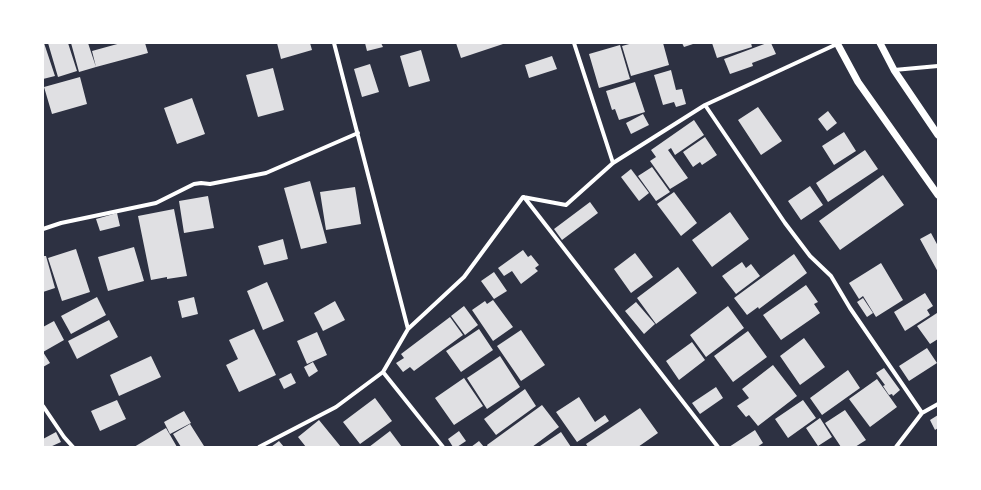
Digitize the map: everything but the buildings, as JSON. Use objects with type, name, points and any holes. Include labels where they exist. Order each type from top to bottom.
[{"type":"street","points":[[334,43],[408,329]]},
{"type":"street","points":[[574,43],[613,163]]},
{"type":"street","points":[[880,43],[894,70],[938,135]]},
{"type":"street","points":[[524,197],[566,205],[613,163],[705,105],[837,44],[858,82],[938,195]]},
{"type":"street","points":[[894,70],[938,66]]},
{"type":"street","points":[[705,105],[784,223],[810,256],[831,276],[850,308],[922,413]]},
{"type":"street","points":[[43,229],[61,223],[156,203],[194,184],[210,184],[266,174],[358,132]]},
{"type":"street","points":[[259,447],[336,407],[383,372],[408,329],[464,277],[524,197]]},
{"type":"street","points":[[524,197],[718,447]]},
{"type":"street","points":[[383,372],[443,447]]},
{"type":"street","points":[[896,447],[922,413],[938,404]]},
{"type":"street","points":[[43,406],[72,447]]}]
